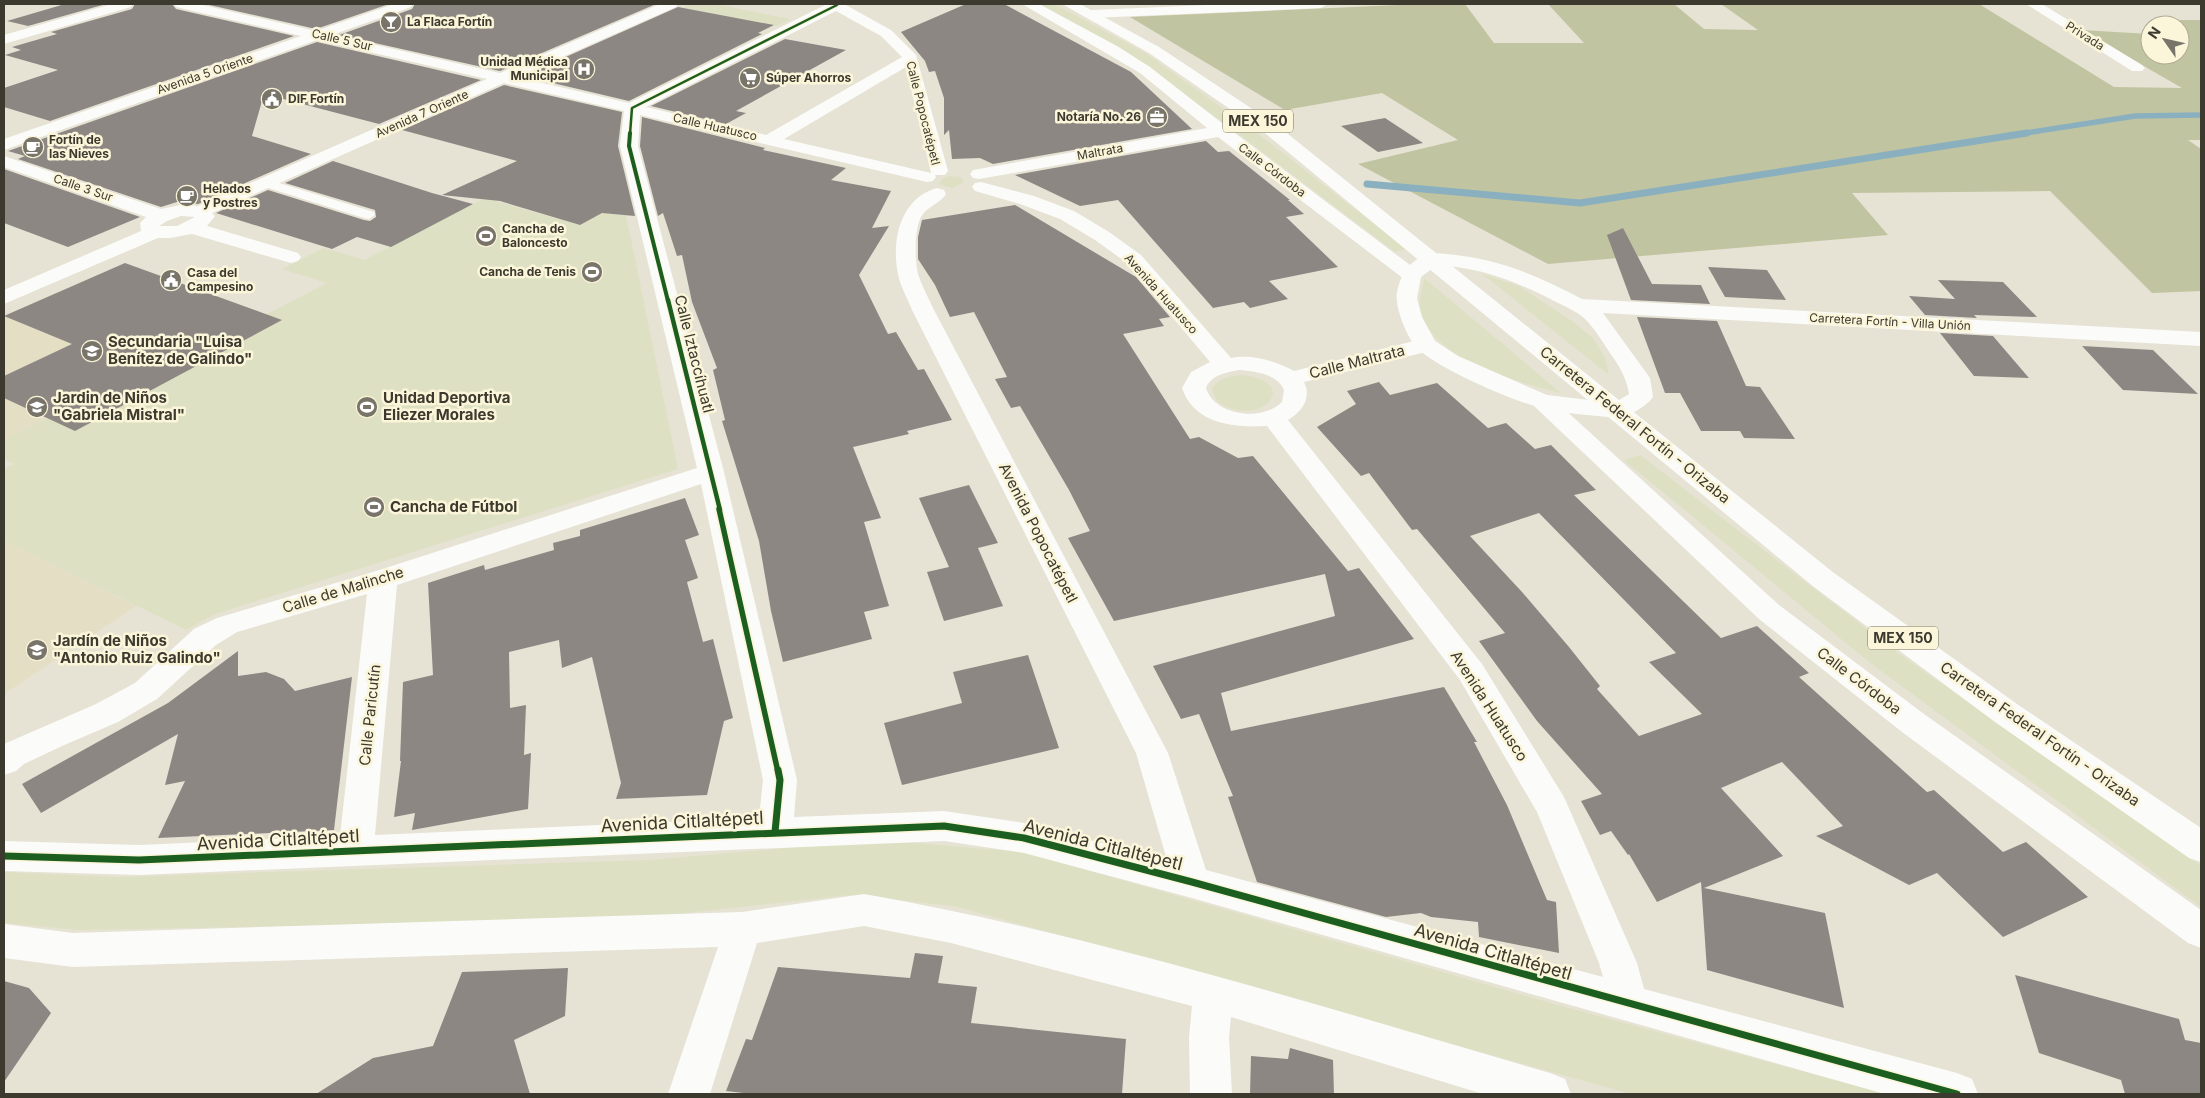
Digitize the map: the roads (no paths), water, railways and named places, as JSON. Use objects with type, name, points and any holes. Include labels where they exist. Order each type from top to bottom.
[{"type":"street","points":[[4,40],[126,4]]},
{"type":"street","name":"Calle 5 Sur","points":[[181,4],[503,79]]},
{"type":"street","name":"Avenida 5 Oriente","points":[[4,144],[406,4]]},
{"type":"street","name":"Avenida 7 Oriente","points":[[195,219],[266,183],[671,4]]},
{"type":"street","points":[[632,108],[836,4]]},
{"type":"street","name":"Calle Popocatépetl","points":[[836,4],[886,33],[911,58],[956,181]]},
{"type":"street","name":"Calle Córdoba","points":[[1029,4],[1112,49],[1145,70],[1221,131],[1411,275]]},
{"type":"street","name":"Carretera Federal Fortín - Orizaba","points":[[1069,4],[1092,14],[1154,50],[1272,130],[1433,259],[1824,580],[2006,713],[2201,847]]},
{"type":"street","points":[[1092,14],[1321,4]]},
{"type":"street","name":"Privada","points":[[2033,4],[2137,68]]},
{"type":"street","points":[[771,139],[911,58]]},
{"type":"street","name":"Calle Huatusco","points":[[503,79],[956,181]]},
{"type":"street","name":"Calle Iztaccíhuatl","points":[[632,108],[629,146],[711,472],[780,780],[775,832]]},
{"type":"street","name":"Maltrata","points":[[956,181],[1221,131]]},
{"type":"street","name":"Calle 3 Sur","points":[[4,161],[158,224]]},
{"type":"street","name":"Avenida Huatusco","points":[[956,181],[1026,200],[1060,213],[1102,236],[1134,259],[1224,364]]},
{"type":"street","name":"Avenida Popocatépetl","points":[[956,181],[922,203],[911,216],[906,236],[908,274],[928,319],[1152,753],[1192,882]]},
{"type":"street","points":[[4,298],[186,210],[195,219],[291,257]]},
{"type":"street","points":[[1433,259],[1466,261],[1505,271],[1536,283],[1578,305],[1595,317],[1638,378],[1641,397],[1618,411],[1542,401],[1450,361],[1426,345],[1411,317],[1406,298],[1411,275],[1422,265],[1433,259]]},
{"type":"street","name":"Carretera Fortín - Villa Unión","points":[[1578,305],[2201,339]]},
{"type":"street","name":"Calle Maltrata","points":[[1289,379],[1426,345]]},
{"type":"street","points":[[1253,363],[1280,372],[1289,379],[1295,387],[1296,396],[1293,405],[1285,412],[1273,418],[1257,421],[1232,419],[1209,411],[1199,403],[1194,393],[1195,384],[1200,375],[1211,368],[1224,364],[1253,363]]},
{"type":"street","name":"Calle Córdoba","points":[[1542,401],[1769,612],[1913,723],[2201,931]]},
{"type":"street","name":"Avenida Huatusco","points":[[1273,418],[1476,680],[1552,807],[1618,963],[1629,1004]]},
{"type":"street","name":"Calle de Malinche","points":[[4,762],[12,755],[107,713],[146,691],[205,637],[227,625],[383,579],[711,472]]},
{"type":"street","name":"Calle Paricutín","points":[[354,851],[358,835],[383,579]]},
{"type":"street","name":"Avenida Citlaltépetl","points":[[4,856],[139,860],[944,826],[1024,838],[1192,882],[1957,1094]]},
{"type":"street","points":[[4,941],[73,950],[742,929],[864,910],[960,928],[1213,993],[1550,1094]]},
{"type":"street","points":[[689,1094],[742,929]]},
{"type":"street","points":[[1212,1094],[1209,1037],[1213,993]]},
{"type":"lane","points":[[266,183],[369,215]]},
{"type":"waterway","points":[[2019,134],[2135,116],[2201,115]]},
{"type":"waterway","points":[[1367,184],[1580,203],[2027,133]]},
{"type":"place","name":"La Flaca Fortín","points":[[391,22]]},
{"type":"place","name":"Unidad Médica Municipal","points":[[584,69]]},
{"type":"place","name":"Súper Ahorros","points":[[750,78]]},
{"type":"place","name":"DIF Fortín","points":[[272,99]]},
{"type":"place","name":"Notaría No. 26","points":[[1157,117]]},
{"type":"place","name":"Fortín de las Nieves","points":[[33,147]]},
{"type":"place","name":"Helados y Postres","points":[[187,196]]},
{"type":"place","name":"Cancha de Baloncesto","points":[[486,236]]},
{"type":"place","name":"Cancha de Tenis","points":[[592,272]]},
{"type":"place","name":"Casa del Campesino","points":[[171,280]]},
{"type":"place","name":"Secundaria \"Luisa Benítez de Galindo\"","points":[[92,351]]},
{"type":"place","name":"Jardin de Niños \"Gabriela Mistral\"","points":[[37,407]]},
{"type":"place","name":"Unidad Deportiva Eliezer Morales","points":[[367,407]]},
{"type":"place","name":"Cancha de Fútbol","points":[[374,507]]},
{"type":"place","name":"Jardín de Niños \"Antonio Ruiz Galindo\"","points":[[37,650]]}]
